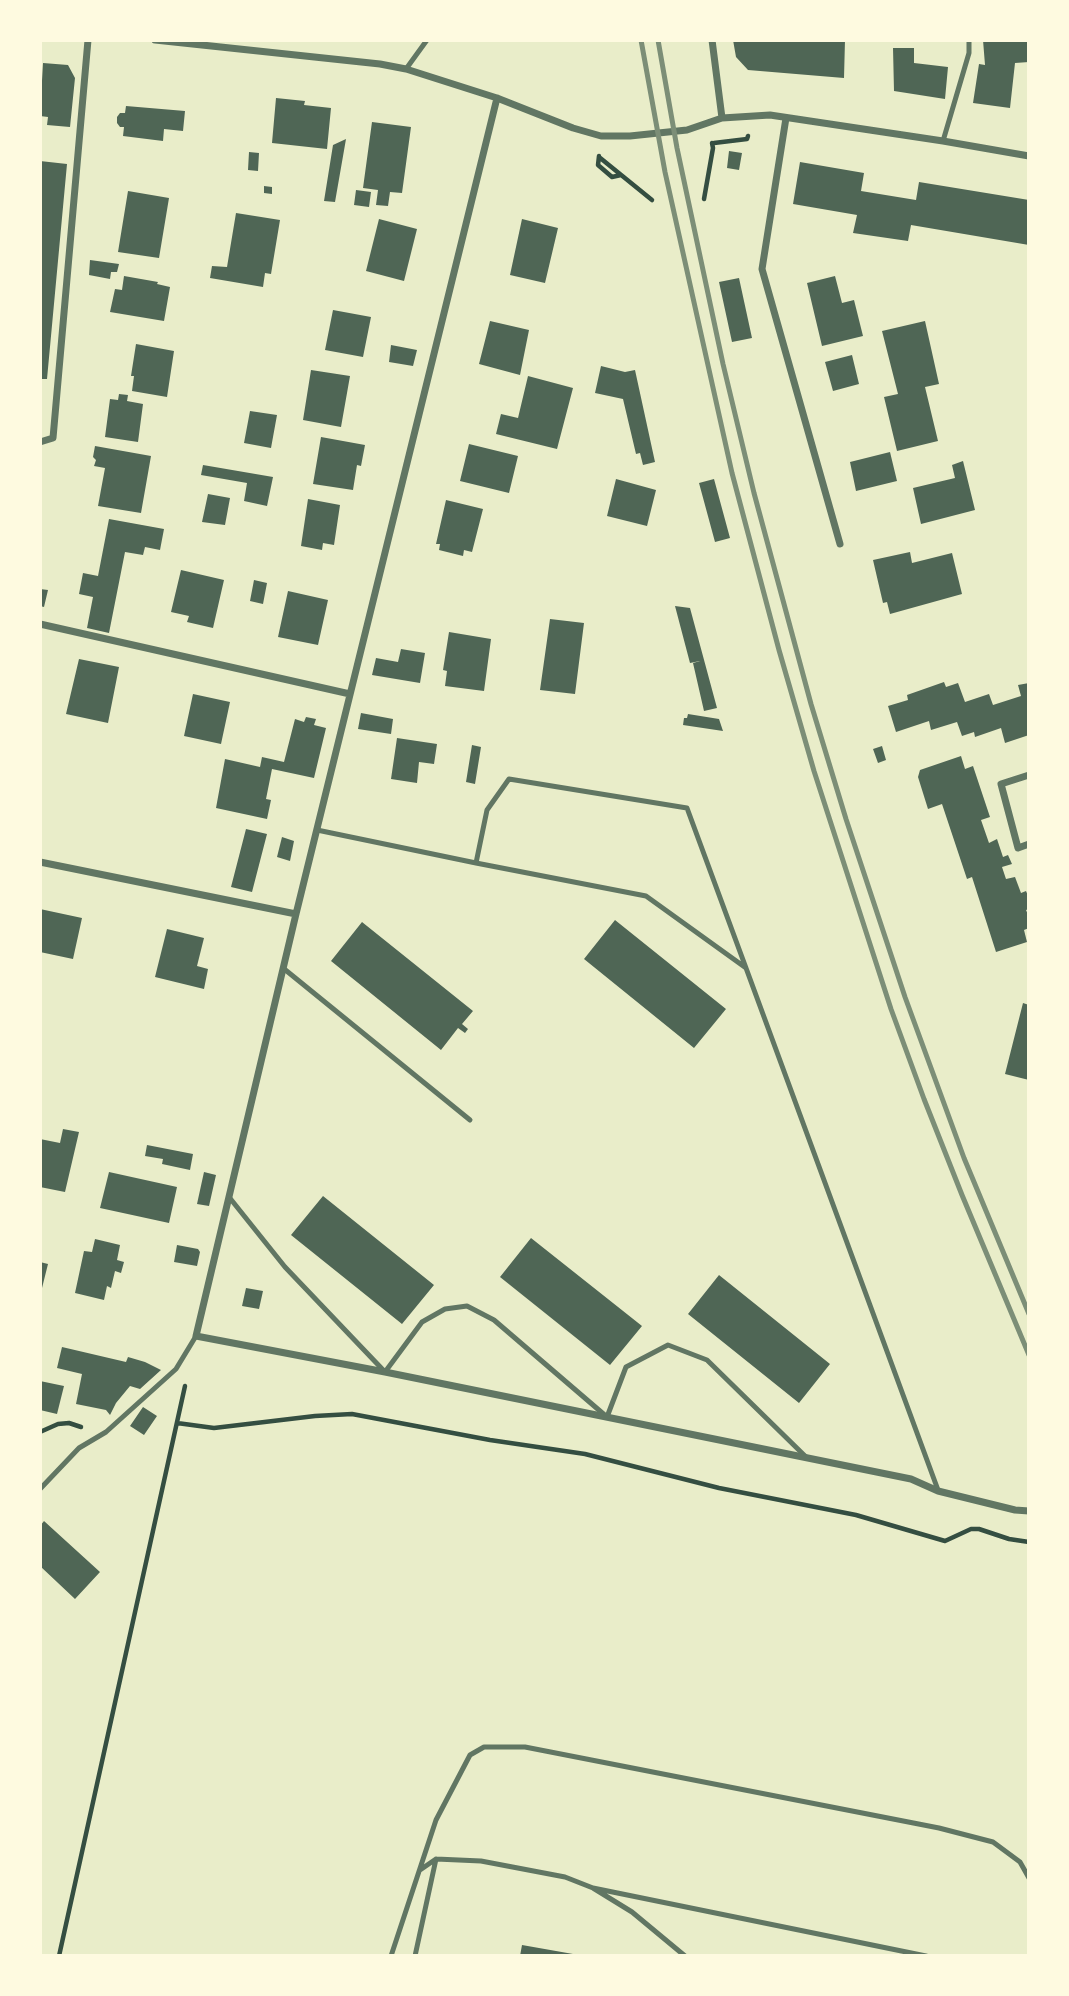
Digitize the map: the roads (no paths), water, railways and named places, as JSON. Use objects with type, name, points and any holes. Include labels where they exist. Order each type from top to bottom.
[{"type":"street","points":[[40,442],[53,438],[88,40]]},
{"type":"street","points":[[155,40],[204,42],[406,69],[601,136],[687,130],[722,118],[770,116],[1029,156]]},
{"type":"street","points":[[712,40],[722,118]]},
{"type":"street","points":[[497,99],[296,914],[196,1336],[385,1371],[911,1479],[938,1490],[1015,1510],[1029,1511]]},
{"type":"street","points":[[786,118],[762,270],[840,544]]},
{"type":"street","points":[[40,624],[350,694]]},
{"type":"street","points":[[1029,775],[1001,784],[1018,848],[1029,844]]},
{"type":"street","points":[[40,862],[296,914]]},
{"type":"lane","points":[[406,69],[427,40]]},
{"type":"lane","points":[[943,141],[969,53],[969,40]]},
{"type":"lane","points":[[476,863],[487,810],[509,779],[687,808],[938,1490]]},
{"type":"lane","points":[[317,830],[646,896],[746,968]]},
{"type":"lane","points":[[283,968],[470,1119]]},
{"type":"lane","points":[[229,1197],[285,1267],[385,1371],[422,1322],[445,1309],[467,1306],[494,1320],[607,1417],[626,1367],[668,1345],[707,1360],[806,1457]]},
{"type":"lane","points":[[40,1489],[79,1448],[106,1432],[176,1368],[196,1336]]},
{"type":"lane","points":[[391,1956],[436,1820],[470,1755],[484,1746],[525,1748],[939,1828],[993,1842],[1020,1862],[1029,1878]]},
{"type":"lane","points":[[415,1956],[436,1859]]},
{"type":"lane","points":[[420,1870],[436,1859],[481,1861],[565,1877],[593,1888],[926,1956]]},
{"type":"lane","points":[[593,1888],[632,1912],[685,1956]]},
{"type":"railway","points":[[641,40],[665,172],[732,473],[814,771],[891,1009],[924,1099],[1029,1355]]},
{"type":"railway","points":[[658,40],[677,148],[723,364],[754,493],[811,704],[905,997],[964,1158],[1029,1314]]}]
